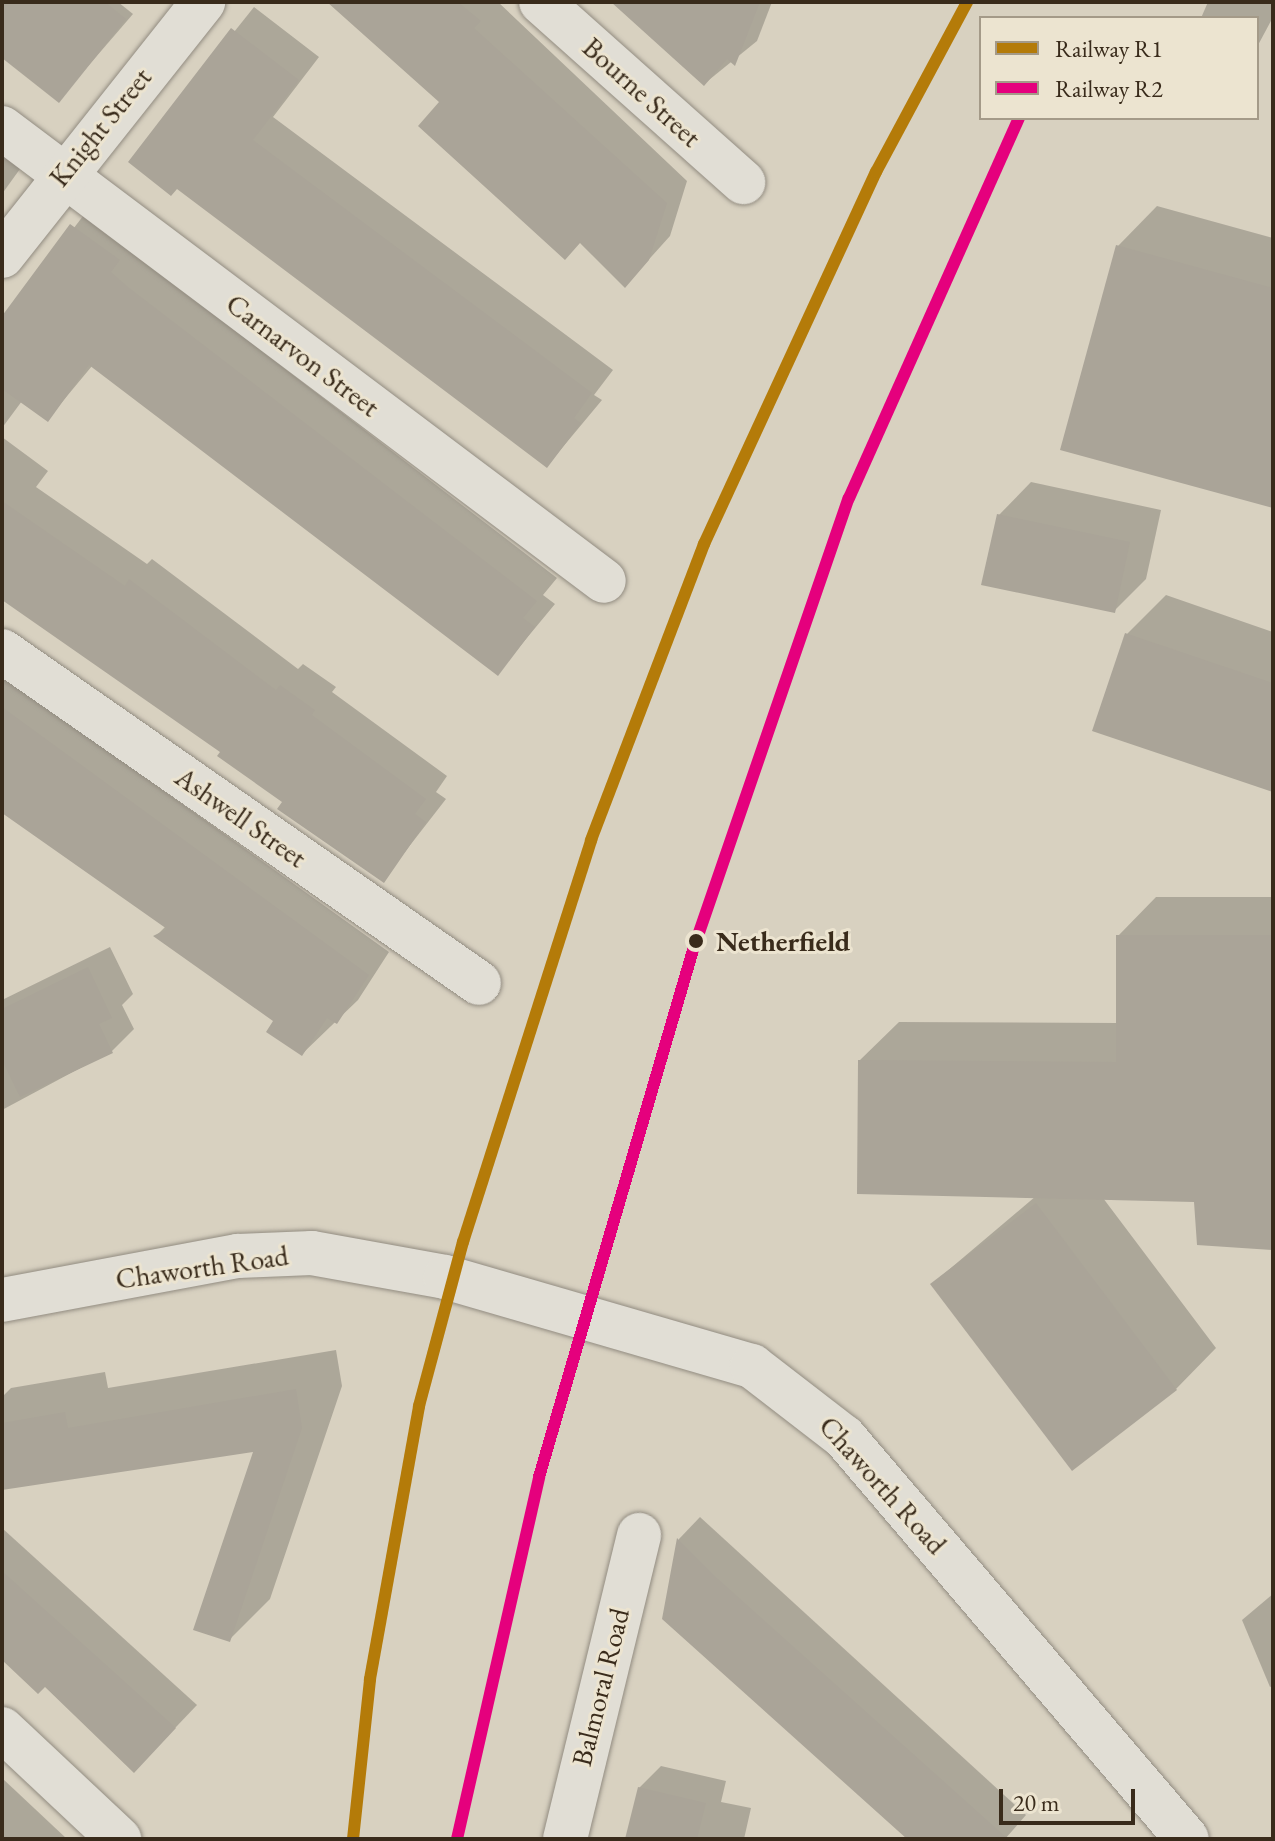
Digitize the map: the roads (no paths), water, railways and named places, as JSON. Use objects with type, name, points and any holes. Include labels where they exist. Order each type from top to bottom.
[{"type":"street","name":"Knight Street","points":[[2,256],[61,173],[203,2]]},
{"type":"street","name":"Bourne Street","points":[[541,2],[743,182]]},
{"type":"street","name":"Carnarvon Street","points":[[2,128],[604,581]]},
{"type":"street","name":"Ashwell Street","points":[[2,651],[479,983]]},
{"type":"street","name":"Chaworth Road","points":[[2,1300],[238,1256],[312,1253],[445,1277],[706,1351],[780,1383],[844,1437],[1187,1839]]},
{"type":"street","name":"Balmoral Road","points":[[565,1839],[639,1535]]},
{"type":"street","points":[[2,1729],[119,1839]]},
{"type":"rail line","name":"R1","points":[[353,1839],[370,1679],[419,1406],[463,1242],[591,840],[704,544],[876,172],[967,2]]},
{"type":"rail line","name":"R2","points":[[457,1839],[539,1477],[693,950],[849,498],[1018,120]]},
{"type":"place","name":"Netherfield","points":[[696,941]]}]
